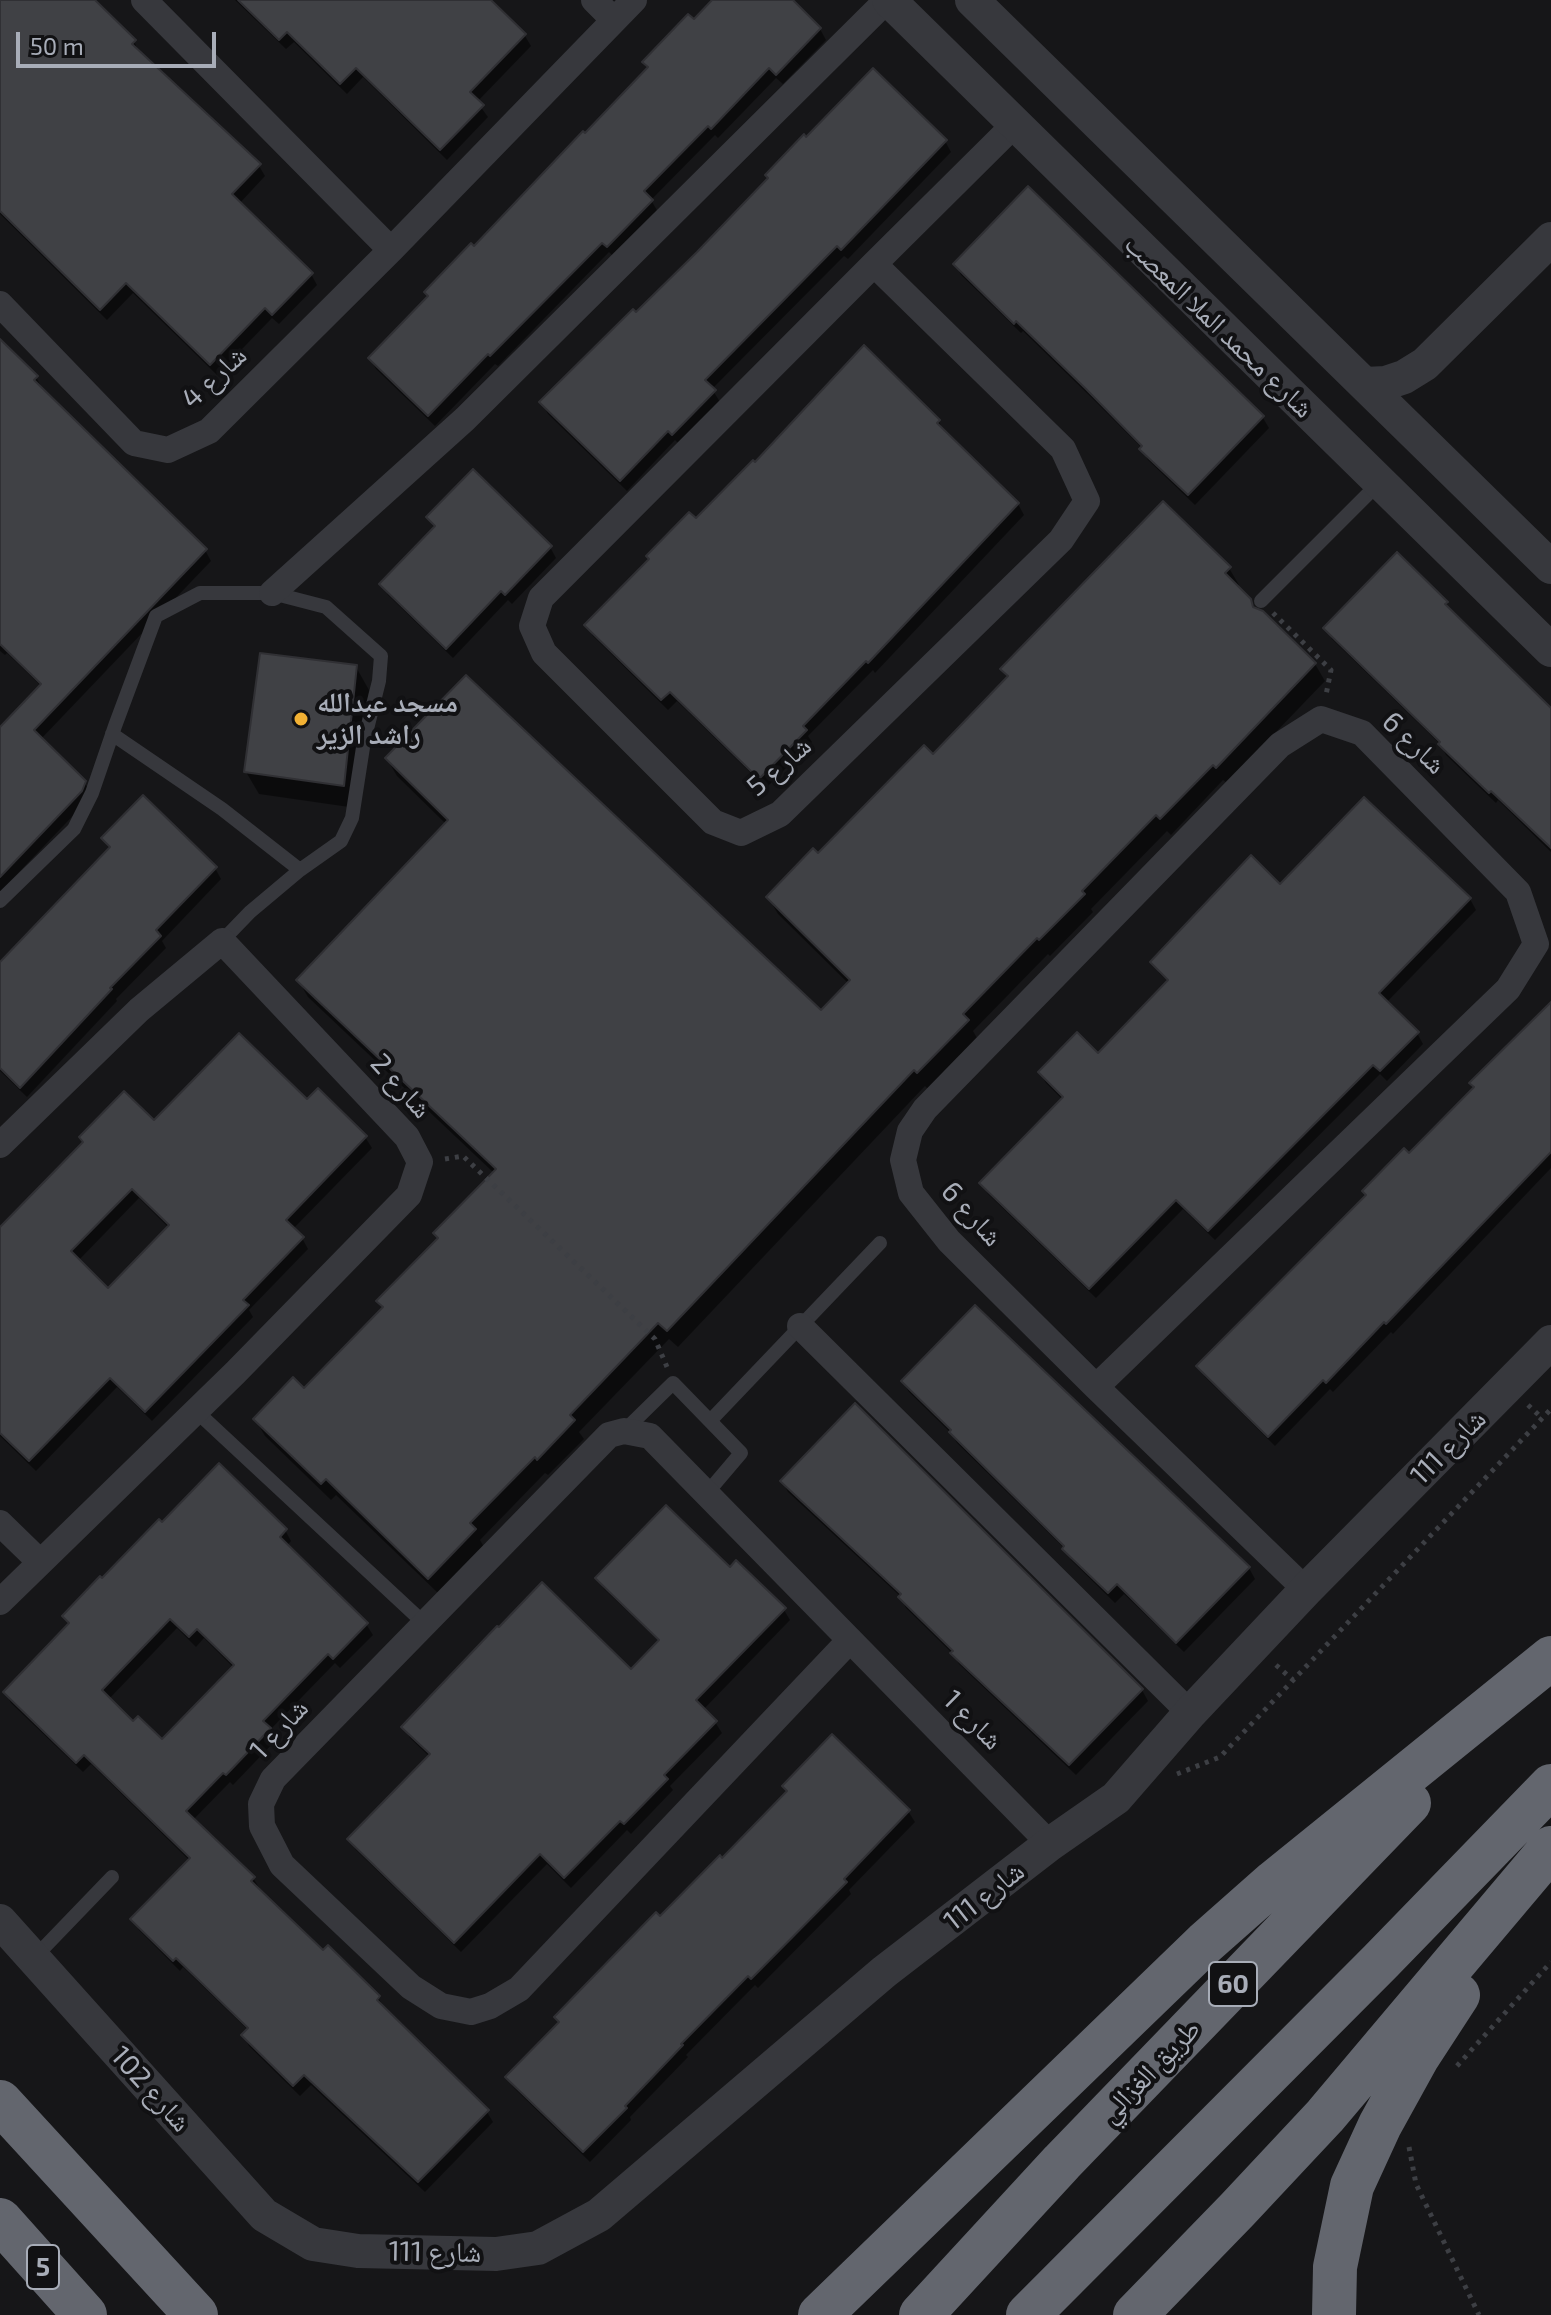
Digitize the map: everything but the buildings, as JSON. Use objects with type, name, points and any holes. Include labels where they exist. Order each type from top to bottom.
[{"type":"highway","points":[[821,2315],[1205,1943],[1274,1882],[1551,1658]]},
{"type":"highway","name":"طريق الغزالي","points":[[921,2315],[1062,2162],[1551,1658]]},
{"type":"highway","points":[[1028,2315],[1551,1786]]},
{"type":"highway","points":[[1135,2315],[1325,2116],[1550,1850]]},
{"type":"highway","points":[[1334,2315],[1335,2267],[1352,2186],[1380,2125],[1417,2058],[1550,1850]]},
{"type":"highway","points":[[0,2102],[196,2315]]},
{"type":"highway","name":"5","points":[[0,2220],[85,2315]]},
{"type":"highway","points":[[153,2269],[208,2315]]},
{"type":"highway","points":[[821,2315],[865,2315]]},
{"type":"street","points":[[144,0],[391,250]]},
{"type":"street","points":[[594,0],[614,20]]},
{"type":"street","name":"شارع 4","points":[[0,304],[134,443],[168,450],[209,431],[391,250],[634,0]]},
{"type":"street","points":[[272,593],[465,419],[888,0]]},
{"type":"street","name":"شارع محمد الملا المعصب","points":[[888,0],[1551,650]]},
{"type":"street","points":[[972,0],[1551,567]]},
{"type":"street","name":"شارع 5","points":[[874,264],[1063,449],[1087,501],[1061,540],[780,814],[741,833],[713,822],[544,653],[532,626],[541,598],[874,264],[1014,125]]},
{"type":"street","points":[[1364,384],[1386,383],[1404,377],[1425,364],[1551,239]]},
{"type":"street","points":[[1412,431],[1414,388],[1425,364]]},
{"type":"street","name":"شارع 6","points":[[1096,1387],[1508,989],[1536,944],[1518,892],[1362,733],[1321,719],[1280,745],[925,1109],[910,1131],[903,1160],[911,1193],[949,1241],[1096,1387],[1306,1590]]},
{"type":"street","points":[[0,1145],[139,1010],[222,941]]},
{"type":"street","name":"شارع 2","points":[[0,1602],[196,1411],[409,1195],[420,1162],[407,1137],[222,941]]},
{"type":"street","points":[[800,1326],[1190,1713]]},
{"type":"street","name":"شارع 111","points":[[313,2244],[358,2251],[496,2254],[538,2248],[599,2215],[884,1972],[1050,1844],[1116,1798],[1190,1713],[1306,1590],[1551,1342]]},
{"type":"street","name":"شارع 1","points":[[850,1640],[519,1989],[490,2006],[471,2012],[441,2006],[411,1987],[282,1865],[262,1826],[261,1804],[273,1779],[609,1435],[624,1431],[650,1436],[707,1493],[1050,1844]]},
{"type":"street","points":[[0,1523],[39,1561]]},
{"type":"street","name":"شارع 102","points":[[0,1921],[264,2215],[313,2244]]},
{"type":"lane","points":[[1261,601],[1380,482]]},
{"type":"lane","points":[[0,901],[74,829],[92,793],[156,616],[200,593],[272,593],[326,607],[381,656],[379,681],[364,741],[352,818],[341,841],[250,912],[222,941]]},
{"type":"lane","points":[[112,734],[222,809],[300,870]]},
{"type":"lane","points":[[710,1421],[880,1243]]},
{"type":"lane","points":[[624,1431],[673,1383],[741,1453],[707,1493]]},
{"type":"lane","points":[[196,1411],[425,1624]]},
{"type":"lane","points":[[33,1958],[112,1877]]},
{"type":"path","points":[[1261,601],[1331,670],[1321,719]]},
{"type":"path","points":[[420,1162],[463,1156],[655,1339],[673,1383]]},
{"type":"path","points":[[1175,1775],[1220,1757],[1551,1409]]},
{"type":"path","points":[[1450,2073],[1551,1962]]},
{"type":"path","points":[[1409,2139],[1416,2184],[1479,2315]]},
{"type":"place","name":"مسجد عبدالله راشد الزير","points":[[301,719]]}]
